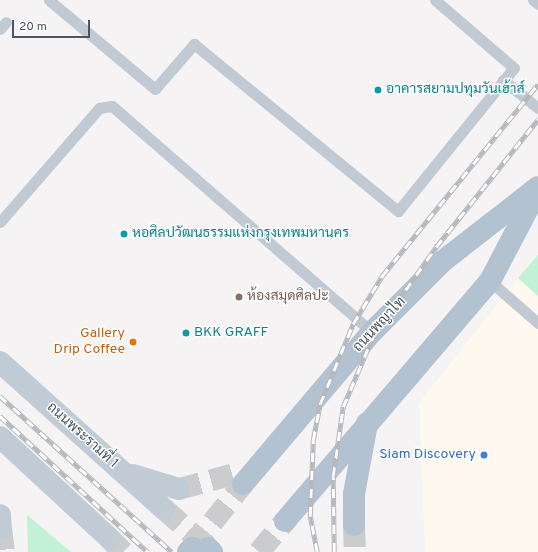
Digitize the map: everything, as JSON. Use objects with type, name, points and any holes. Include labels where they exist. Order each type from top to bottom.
[{"type":"main road","name":"ถนนพญาไท","points":[[285,521],[368,419],[490,281],[538,187]]},
{"type":"main road","name":"ถนนพญาไท","points":[[246,474],[372,332],[442,261],[538,187]]},
{"type":"main road","name":"ถนนพระรามที่ 1","points":[[0,362],[164,509]]},
{"type":"main road","points":[[354,525],[354,494],[368,419]]},
{"type":"main road","points":[[0,437],[109,538]]},
{"type":"main road","points":[[117,468],[163,486],[179,488]]},
{"type":"lane","points":[[50,0],[155,90],[194,44],[398,211],[514,68],[435,0]]},
{"type":"lane","points":[[533,0],[538,4]]},
{"type":"lane","points":[[504,80],[538,108]]},
{"type":"lane","points":[[0,222],[99,108],[112,106],[319,290],[372,332]]},
{"type":"lane","points":[[490,281],[538,323]]},
{"type":"shaded area","name":"Siam Discovery","points":[[518,278],[538,296],[538,552],[425,552],[419,403]]},
{"type":"green space","points":[[538,255],[538,296],[518,278]]},
{"type":"green space","points":[[27,515],[71,552],[28,552]]},
{"type":"tunnel","points":[[179,489],[238,473]]},
{"type":"tunnel","points":[[192,548],[243,484]]},
{"type":"tunnel","points":[[164,509],[199,540]]},
{"type":"tunnel","points":[[259,552],[285,521]]},
{"type":"tunnel","points":[[354,525],[355,552]]},
{"type":"tunnel","points":[[1,528],[4,552]]},
{"type":"tunnel","points":[[109,538],[123,552]]},
{"type":"railway","points":[[317,552],[310,516],[313,440],[320,404],[353,324],[382,276],[538,84]]},
{"type":"railway","points":[[334,552],[333,476],[343,407],[374,334],[436,247],[538,119]]},
{"type":"railway","points":[[0,396],[172,552]]},
{"type":"railway","points":[[0,416],[148,552]]},
{"type":"place","name":"อาคารสยามปทุมวันเฮ้าส์","points":[[378,90]]},
{"type":"place","name":"หอศิลปวัฒนธรรมแห่งกรุงเทพมหานคร","points":[[124,234]]},
{"type":"place","name":"ห้องสมุดศิลปะ","points":[[239,297]]},
{"type":"place","name":"BKK GRAFF","points":[[186,333]]},
{"type":"place","name":"Gallery Drip Coffee","points":[[133,342]]},
{"type":"place","name":"Siam Discovery","points":[[484,455]]}]
